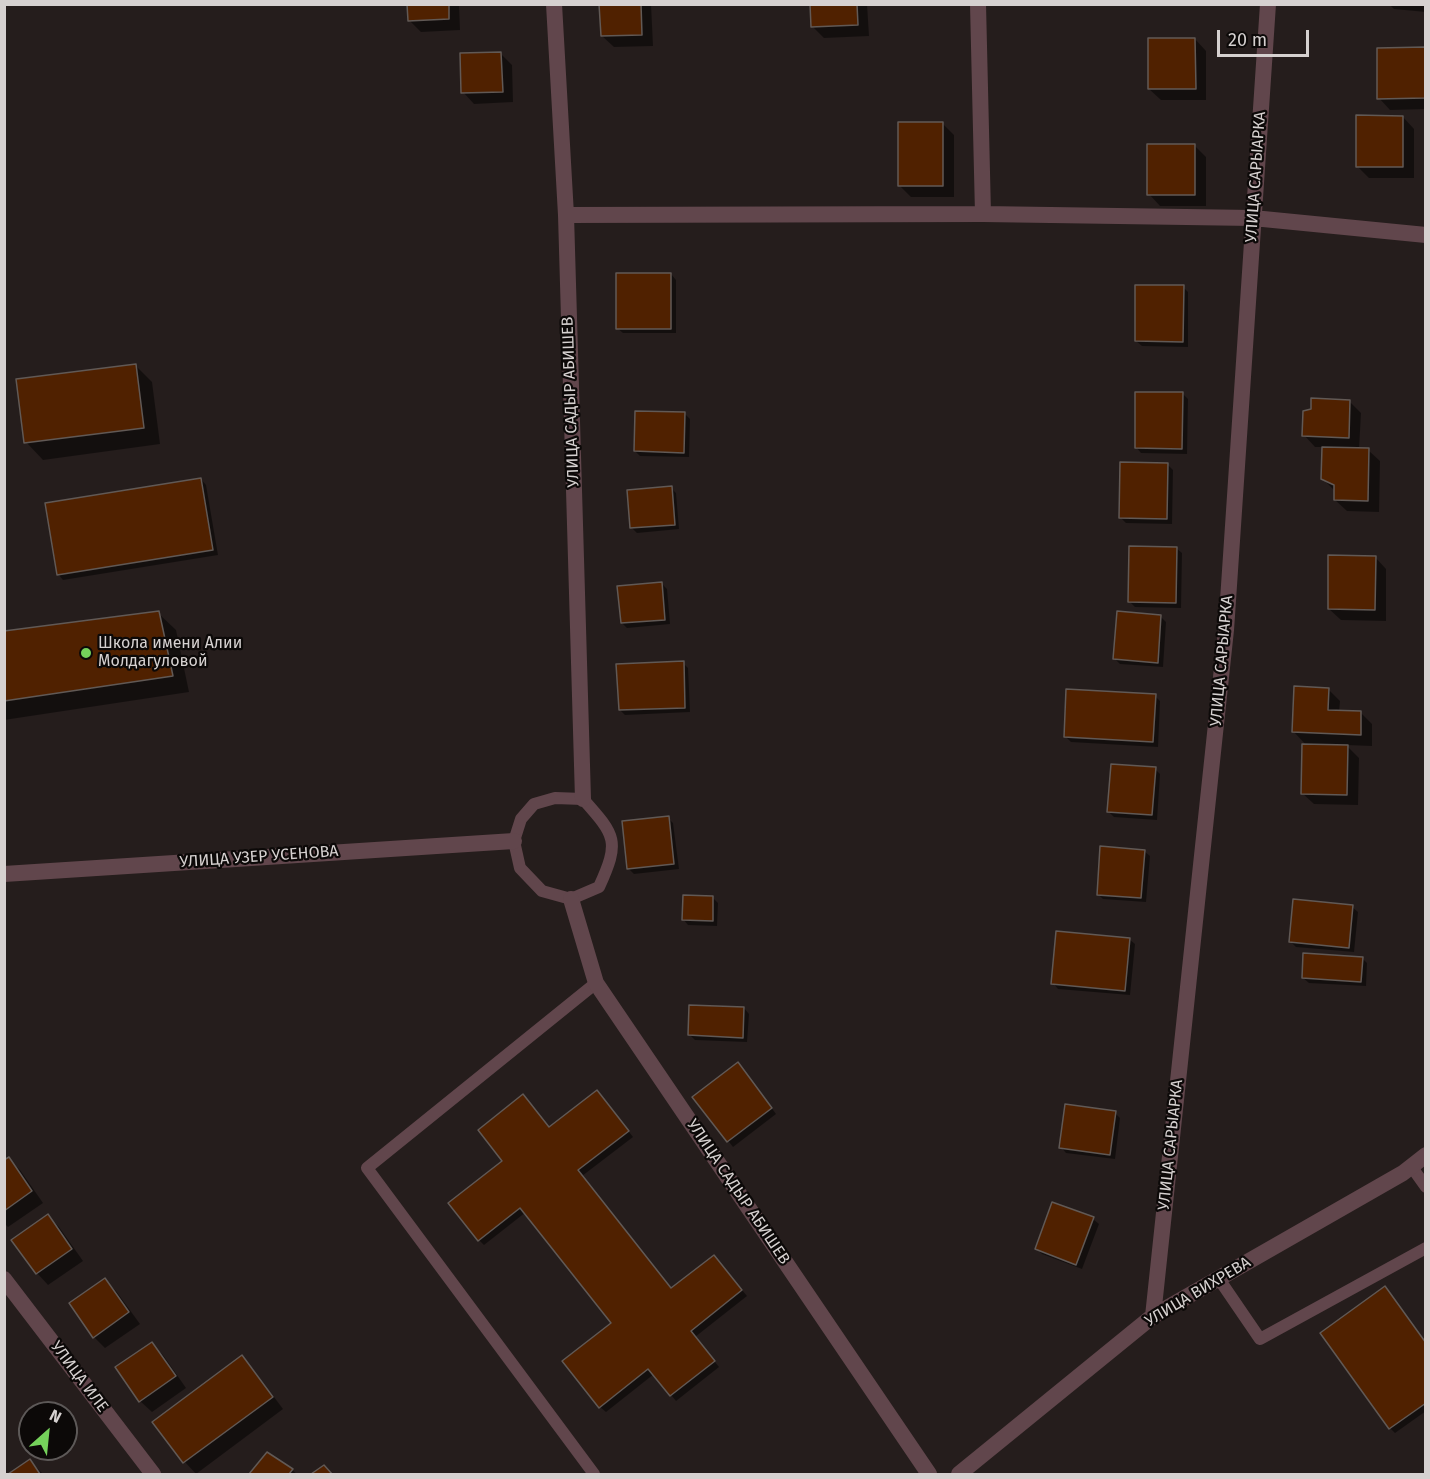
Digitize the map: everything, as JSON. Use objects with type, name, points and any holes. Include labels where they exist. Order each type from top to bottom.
[{"type":"street","name":"УЛИЦА САДЫР АБИШЕВ","points":[[554,4],[566,215],[583,799]]},
{"type":"street","points":[[978,4],[983,214]]},
{"type":"street","name":"УЛИЦА САРЫАРКА","points":[[1153,1316],[1227,630],[1268,4]]},
{"type":"street","points":[[566,215],[983,214],[1253,218],[1425,235]]},
{"type":"street","name":"УЛИЦА УЗЕР УСЕНОВА","points":[[4,874],[514,841]]},
{"type":"street","name":"УЛИЦА САДЫР АБИШЕВ","points":[[571,899],[596,983],[929,1474]]},
{"type":"street","name":"УЛИЦА ВИХРЕВА","points":[[959,1474],[1153,1316],[1403,1173],[1425,1155]]},
{"type":"street","name":"УЛИЦА ИЛЕ","points":[[4,1279],[153,1474]]},
{"type":"lane","points":[[555,798],[583,799],[605,825],[613,846],[610,862],[599,887],[571,899],[542,891],[520,868],[514,841],[521,819],[534,804],[555,798]]},
{"type":"lane","points":[[594,1474],[367,1168],[569,1002],[596,983]]},
{"type":"lane","points":[[1411,1166],[1425,1187]]},
{"type":"lane","points":[[1219,1278],[1260,1339],[1425,1248]]},
{"type":"building","points":[[407,4],[449,4],[449,19],[408,21]]},
{"type":"building","points":[[599,4],[641,4],[642,35],[601,36]]},
{"type":"building","points":[[810,4],[857,4],[858,25],[811,27]]},
{"type":"building","points":[[1148,38],[1195,38],[1196,89],[1148,89]]},
{"type":"building","points":[[1425,47],[1425,98],[1377,99],[1377,48]]},
{"type":"building","points":[[501,52],[503,92],[461,93],[460,53]]},
{"type":"building","points":[[1356,115],[1403,116],[1403,167],[1356,167]]},
{"type":"building","points":[[898,122],[943,122],[943,186],[898,186]]},
{"type":"building","points":[[1147,144],[1195,144],[1195,195],[1147,195]]},
{"type":"building","points":[[616,273],[671,273],[671,329],[616,329]]},
{"type":"building","points":[[1135,285],[1184,285],[1183,342],[1135,341]]},
{"type":"building","points":[[136,364],[144,428],[24,443],[16,379]]},
{"type":"building","points":[[1135,392],[1183,392],[1182,449],[1135,448]]},
{"type":"building","points":[[1311,398],[1350,400],[1349,438],[1302,436],[1303,411],[1311,409]]},
{"type":"building","points":[[635,411],[685,412],[684,453],[634,451]]},
{"type":"building","points":[[1322,447],[1369,448],[1368,501],[1334,500],[1334,485],[1321,479]]},
{"type":"building","points":[[1120,462],[1168,463],[1167,519],[1119,518]]},
{"type":"building","points":[[201,478],[213,550],[57,575],[45,503]]},
{"type":"building","points":[[672,486],[675,525],[630,528],[627,490]]},
{"type":"building","points":[[1129,546],[1177,547],[1176,603],[1128,602]]},
{"type":"building","points":[[1328,555],[1376,556],[1375,610],[1328,609]]},
{"type":"building","points":[[662,582],[665,620],[621,623],[617,586]]},
{"type":"building","name":"Школа имени Алии Молдагуловой","points":[[159,611],[173,676],[4,701],[4,631]]},
{"type":"building","points":[[1117,611],[1161,615],[1158,663],[1113,659]]},
{"type":"building","points":[[684,661],[685,708],[619,710],[616,664]]},
{"type":"building","points":[[1294,686],[1329,688],[1328,710],[1361,711],[1361,735],[1292,732]]},
{"type":"building","points":[[1066,689],[1156,694],[1153,742],[1064,737]]},
{"type":"building","points":[[1302,744],[1348,745],[1347,795],[1301,794]]},
{"type":"building","points":[[1111,764],[1156,767],[1152,815],[1107,812]]},
{"type":"building","points":[[669,816],[674,864],[627,869],[622,821]]},
{"type":"building","points":[[1100,846],[1145,850],[1141,898],[1097,895]]},
{"type":"building","points":[[683,895],[713,896],[713,921],[682,920]]},
{"type":"building","points":[[1293,899],[1353,905],[1349,948],[1289,942]]},
{"type":"building","points":[[1056,931],[1130,938],[1125,991],[1051,984]]},
{"type":"building","points":[[1303,953],[1363,957],[1361,982],[1302,978]]},
{"type":"building","points":[[689,1005],[744,1007],[743,1038],[688,1035]]},
{"type":"building","points":[[738,1062],[772,1108],[727,1142],[692,1097]]},
{"type":"building","points":[[597,1090],[629,1131],[578,1170],[671,1288],[714,1255],[742,1290],[691,1331],[715,1361],[670,1396],[648,1369],[599,1408],[562,1361],[611,1323],[520,1208],[478,1241],[448,1203],[502,1161],[478,1130],[523,1094],[549,1127]]},
{"type":"building","points":[[1065,1104],[1116,1111],[1110,1155],[1059,1148]]},
{"type":"building","points":[[9,1157],[32,1191],[4,1211],[4,1160]]},
{"type":"building","points":[[1052,1202],[1094,1217],[1076,1265],[1035,1249]]},
{"type":"building","points":[[48,1214],[72,1249],[36,1274],[11,1240]]},
{"type":"building","points":[[105,1278],[129,1312],[93,1338],[69,1303]]},
{"type":"building","points":[[1385,1286],[1426,1343],[1426,1403],[1389,1429],[1320,1333]]},
{"type":"building","points":[[152,1342],[176,1376],[139,1402],[115,1367]]},
{"type":"building","points":[[242,1355],[273,1397],[183,1463],[152,1422]]},
{"type":"building","points":[[267,1452],[293,1469],[289,1474],[249,1474]]},
{"type":"building","points":[[27,1461],[31,1461],[40,1474],[8,1474]]},
{"type":"building","points":[[324,1465],[332,1474],[311,1474]]},
{"type":"place","name":"Школа имени Алии Молдагуловой","points":[[86,653]]}]
